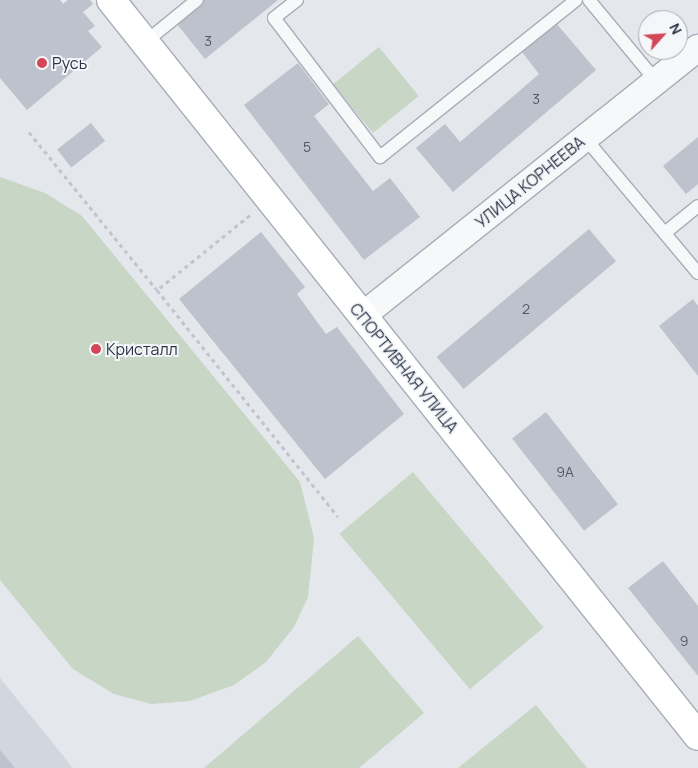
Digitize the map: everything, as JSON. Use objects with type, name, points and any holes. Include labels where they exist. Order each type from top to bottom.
[{"type":"street","name":"СПОРТИВНАЯ УЛИЦА","points":[[111,0],[698,736]]},
{"type":"street","name":"УЛИЦА КОРНЕЕВА","points":[[362,316],[698,48]]},
{"type":"lane","points":[[144,43],[197,0]]},
{"type":"lane","points":[[297,0],[274,18],[380,157],[576,0]]},
{"type":"lane","points":[[590,0],[656,82]]},
{"type":"lane","points":[[585,138],[666,232],[698,273]]},
{"type":"lane","points":[[666,232],[698,206]]},
{"type":"path","points":[[29,132],[338,517]]},
{"type":"path","points":[[157,290],[253,212]]},
{"type":"shaded area","points":[[0,678],[73,768],[0,768]]},
{"type":"green space","points":[[379,47],[419,96],[373,133],[333,84]]},
{"type":"green space","name":"Кристалл","points":[[0,177],[45,193],[82,216],[300,482],[314,538],[308,597],[294,627],[266,662],[234,685],[190,701],[151,704],[114,694],[73,669],[0,580]]},
{"type":"green space","points":[[413,472],[543,628],[470,689],[339,534]]},
{"type":"green space","points":[[358,636],[424,713],[359,768],[204,768]]},
{"type":"green space","points":[[536,705],[587,768],[458,768]]},
{"type":"building","name":"Русь","points":[[0,0],[60,0],[63,4],[68,0],[90,0],[93,4],[83,12],[95,26],[88,31],[102,47],[27,110],[0,78]]},
{"type":"building","points":[[204,0],[278,0],[205,59],[176,23]]},
{"type":"building","points":[[556,23],[596,70],[453,192],[416,148],[445,124],[460,142],[539,74],[522,52]]},
{"type":"building","points":[[298,63],[329,104],[314,116],[373,191],[390,178],[420,217],[364,260],[244,105]]},
{"type":"building","points":[[91,123],[105,141],[71,168],[57,149]]},
{"type":"building","points":[[698,137],[698,184],[686,194],[663,166]]},
{"type":"building","points":[[589,229],[616,261],[464,389],[437,357]]},
{"type":"building","points":[[261,232],[305,287],[297,294],[326,334],[337,327],[404,414],[325,479],[179,299]]},
{"type":"building","points":[[693,299],[698,306],[698,376],[659,326]]},
{"type":"building","points":[[546,412],[618,504],[584,531],[512,438]]},
{"type":"building","points":[[663,561],[698,606],[698,676],[628,588]]},
{"type":"building","points":[[0,750],[15,768],[0,768]]},
{"type":"place","name":"Русь","points":[[42,63]]},
{"type":"place","name":"Кристалл","points":[[96,349]]}]
